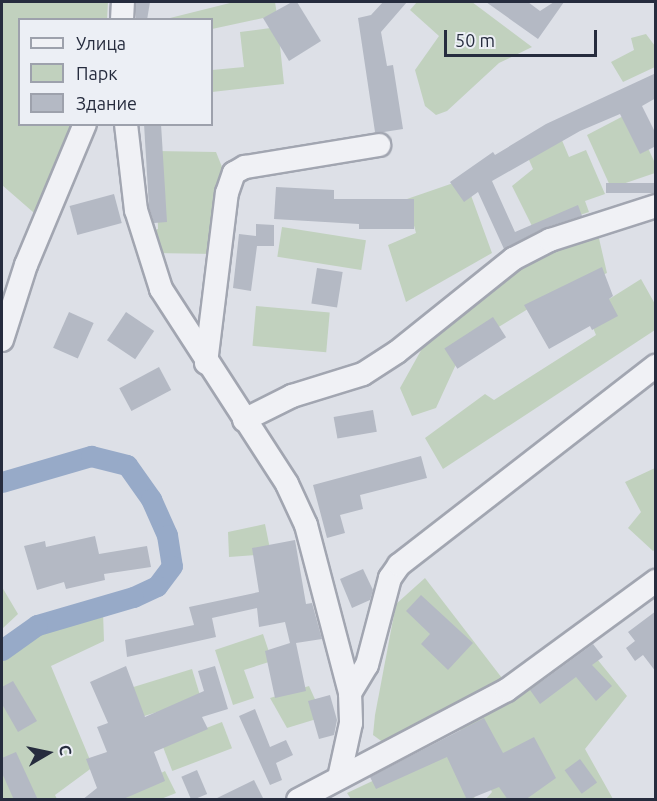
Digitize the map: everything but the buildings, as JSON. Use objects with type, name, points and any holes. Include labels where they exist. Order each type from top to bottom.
[{"type":"lane","points":[[122,18],[123,2]]},
{"type":"lane","points":[[2,340],[26,265],[84,126]]},
{"type":"lane","points":[[126,126],[136,210],[146,250],[174,314],[287,484],[306,525],[350,693],[351,723],[334,788]]},
{"type":"lane","points":[[206,363],[227,193],[234,173],[245,167],[379,145]]},
{"type":"lane","points":[[244,420],[292,396],[363,374],[397,352],[513,259],[550,240],[656,206]]},
{"type":"lane","points":[[350,693],[367,665],[388,586],[399,565],[656,366]]},
{"type":"lane","points":[[298,800],[334,788],[507,690],[656,581]]},
{"type":"green space","points":[[2,2],[108,2],[107,18],[18,18],[18,126],[80,126],[41,219],[2,185]]},
{"type":"green space","points":[[234,2],[275,2],[277,15],[213,29],[213,18],[170,18]]},
{"type":"green space","points":[[417,2],[472,2],[532,47],[499,63],[447,111],[436,115],[425,106],[415,70],[439,36],[410,10]]},
{"type":"green space","points":[[278,27],[284,84],[213,92],[213,70],[244,67],[240,32]]},
{"type":"green space","points":[[646,34],[655,46],[655,67],[623,82],[611,62],[634,50],[631,38]]},
{"type":"green space","points":[[631,112],[655,163],[655,173],[611,188],[587,135]]},
{"type":"green space","points":[[561,138],[569,157],[586,150],[605,194],[585,201],[589,212],[534,230],[512,186],[533,169],[526,153]]},
{"type":"green space","points":[[156,151],[216,152],[226,177],[215,254],[154,253],[150,232],[158,229]]},
{"type":"green space","points":[[465,179],[492,253],[406,302],[388,245],[416,233],[407,199]]},
{"type":"green space","points":[[282,227],[366,240],[361,270],[277,257]]},
{"type":"green space","points":[[598,234],[607,273],[536,304],[463,349],[436,408],[412,416],[400,388],[429,336],[508,273],[553,244]]},
{"type":"green space","points":[[641,279],[655,304],[655,330],[443,469],[425,438],[485,394],[494,400],[596,335],[587,313]]},
{"type":"green space","points":[[256,306],[330,312],[326,352],[253,346]]},
{"type":"green space","points":[[655,468],[656,549],[653,551],[628,528],[641,512],[625,482]]},
{"type":"green space","points":[[265,524],[271,554],[229,557],[228,532]]},
{"type":"green space","points":[[425,578],[505,682],[384,743],[373,735],[396,604]]},
{"type":"green space","points":[[2,587],[18,614],[2,629]]},
{"type":"green space","points":[[103,612],[104,641],[51,666],[93,767],[55,795],[57,799],[2,799],[2,658],[40,631]]},
{"type":"green space","points":[[263,634],[272,661],[244,670],[254,698],[233,705],[215,650]]},
{"type":"green space","points":[[593,654],[627,696],[585,749],[613,799],[486,799],[492,792],[459,726]]},
{"type":"green space","points":[[192,669],[201,699],[142,717],[133,687]]},
{"type":"green space","points":[[309,686],[323,717],[287,728],[270,698]]},
{"type":"green space","points":[[222,722],[232,748],[172,771],[162,745]]},
{"type":"green space","points":[[453,743],[475,799],[351,799],[347,793]]},
{"type":"green space","points":[[165,771],[176,793],[161,799],[107,800]]},
{"type":"waterway","points":[[2,482],[91,456],[127,465],[151,499],[167,535],[172,566],[157,586],[133,597],[37,625],[2,650]]}]
